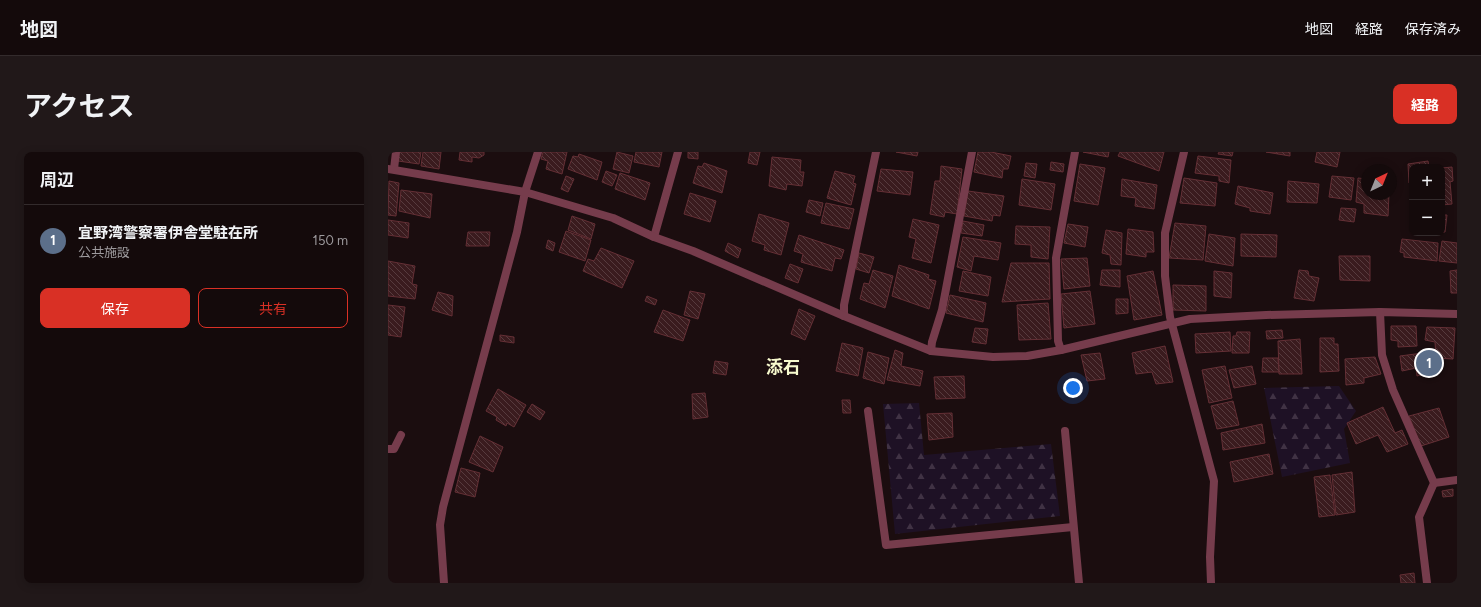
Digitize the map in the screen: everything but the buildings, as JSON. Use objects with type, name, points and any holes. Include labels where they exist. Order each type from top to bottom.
[{"type":"street","points":[[396,152],[391,169],[525,192],[613,218],[654,237],[693,251],[844,316],[931,351],[993,357],[1028,356],[1061,350],[1190,319],[1380,312],[1457,314]]},
{"type":"street","points":[[444,583],[440,525],[443,507],[517,232],[525,192],[538,152]]},
{"type":"street","points":[[654,237],[678,152]]},
{"type":"street","points":[[844,316],[844,305],[876,152]]},
{"type":"street","points":[[931,351],[932,342],[943,303],[972,152]]},
{"type":"street","points":[[1061,350],[1058,341],[1056,258],[1075,152]]},
{"type":"street","points":[[1184,152],[1165,233],[1165,276],[1172,324],[1214,481],[1210,557],[1211,583]]},
{"type":"street","points":[[1380,312],[1382,355],[1393,390],[1434,482],[1419,517],[1427,583]]},
{"type":"street","points":[[868,411],[886,545],[1073,527]]},
{"type":"street","points":[[1065,431],[1073,527],[1080,583]]},
{"type":"street","points":[[388,450],[394,449],[401,435]]},
{"type":"street","points":[[1434,482],[1457,480]]},
{"type":"green space","points":[[1339,386],[1356,411],[1344,429],[1350,463],[1282,477],[1264,388]]},
{"type":"green space","points":[[919,403],[924,455],[1051,444],[1060,516],[895,534],[883,404]]},
{"type":"place","name":"宜野湾警察署伊舎堂駐在所","points":[[1429,363]]},
{"type":"district","name":"添石","points":[[783,367]]}]
